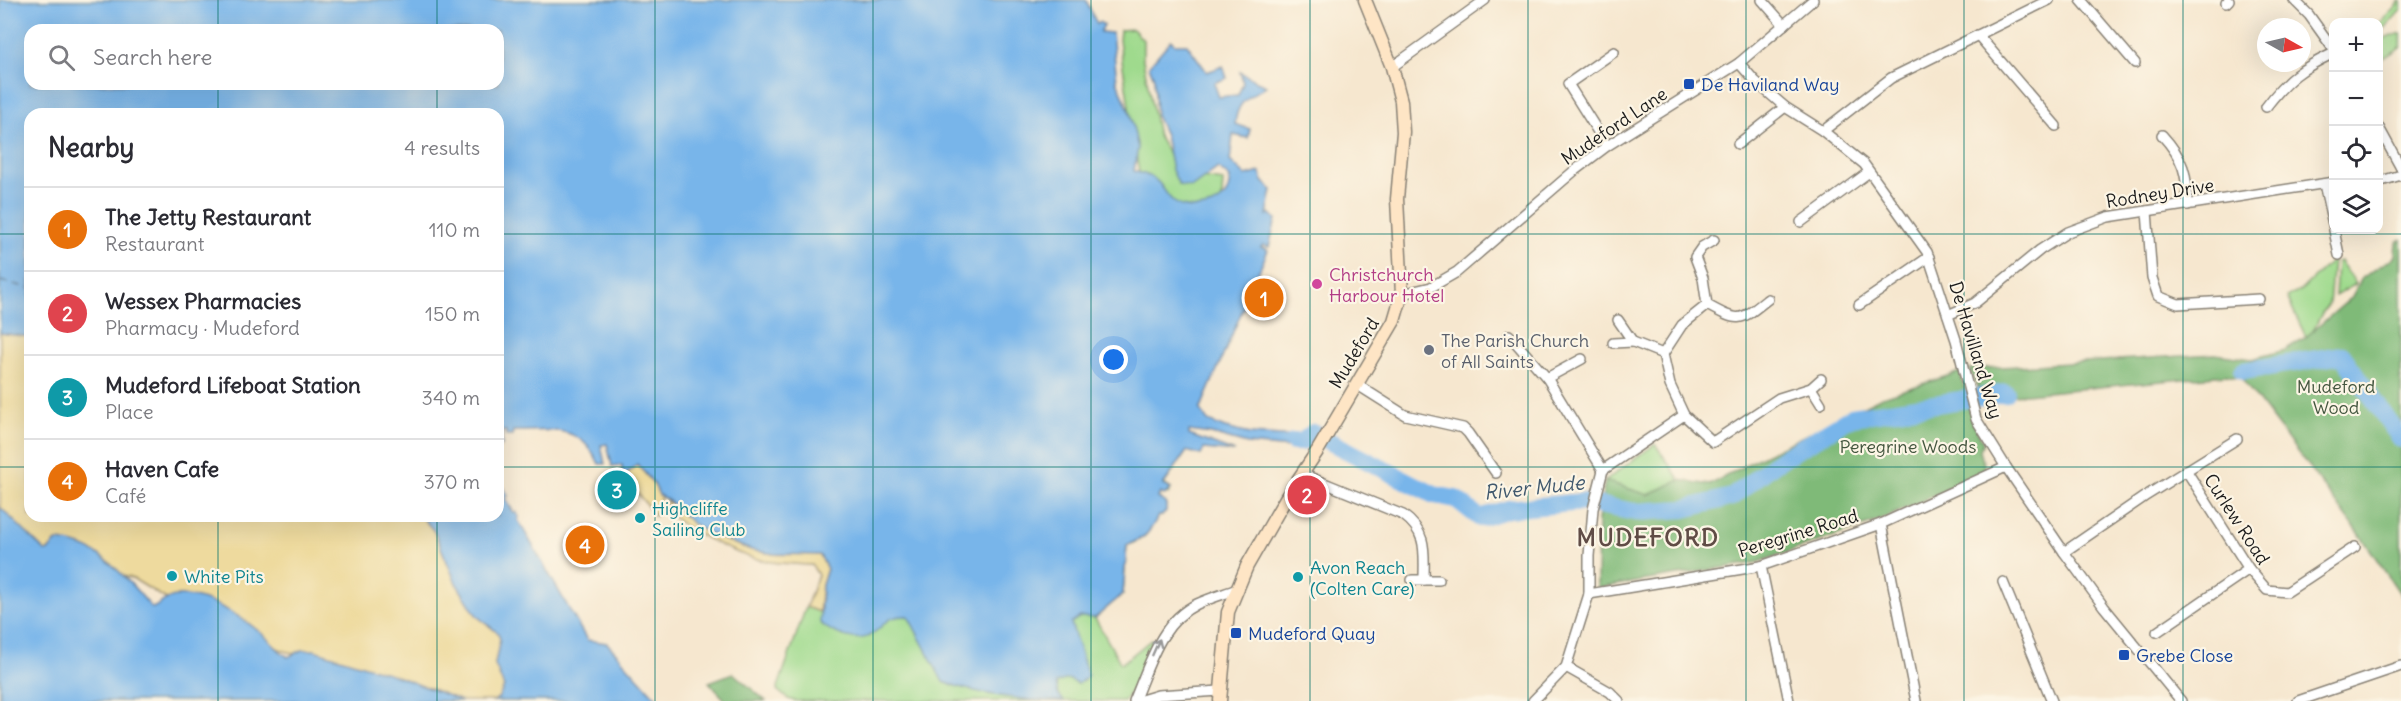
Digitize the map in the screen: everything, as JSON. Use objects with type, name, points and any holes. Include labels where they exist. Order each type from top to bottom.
[{"type":"street","name":"Mudeford","points":[[1220,696],[1228,612],[1248,566],[1394,321],[1402,294],[1397,199],[1403,132],[1401,101],[1392,67],[1365,0]]},
{"type":"street","points":[[1392,67],[1485,0]]},
{"type":"street","points":[[1762,0],[1784,25]]},
{"type":"street","name":"Mudeford Lane","points":[[1402,294],[1431,287],[1457,272],[1607,146],[1739,63],[1814,0]]},
{"type":"street","points":[[1823,131],[1891,78],[2049,0]]},
{"type":"street","points":[[2081,0],[2135,63]]},
{"type":"street","points":[[2294,0],[2309,15],[2329,44]]},
{"type":"street","points":[[1978,35],[2056,126]]},
{"type":"street","points":[[1607,146],[1568,84],[1614,52]]},
{"type":"street","points":[[2266,107],[2292,76],[2329,54]]},
{"type":"street","name":"De Havilland Way","points":[[1739,63],[1755,81],[1785,107],[1823,131],[1863,164],[1929,257],[1948,315],[1976,419],[2064,552],[2104,607],[2181,701]]},
{"type":"street","points":[[1738,144],[1785,107]]},
{"type":"street","points":[[2383,134],[2401,168]]},
{"type":"street","points":[[2162,135],[2174,149],[2187,177],[2188,205]]},
{"type":"street","points":[[1801,222],[1869,172]]},
{"type":"street","points":[[2383,181],[2401,176]]},
{"type":"street","name":"Rodney Drive","points":[[1948,315],[1975,303],[2040,250],[2068,232],[2108,217],[2329,183]]},
{"type":"street","points":[[2147,211],[2152,278],[2158,296],[2178,304],[2259,299]]},
{"type":"street","points":[[2335,234],[2339,255]]},
{"type":"street","points":[[1707,305],[1703,278],[1695,257],[1702,247],[1714,240]]},
{"type":"street","points":[[1859,305],[1929,257]]},
{"type":"street","points":[[1707,305],[1732,319],[1745,317],[1768,299]]},
{"type":"street","points":[[1707,305],[1682,325],[1663,354],[1670,385],[1684,416],[1713,442],[1779,398],[1811,388],[1821,379]]},
{"type":"street","points":[[1618,320],[1633,342]]},
{"type":"street","points":[[1509,335],[1547,378],[1603,470]]},
{"type":"street","points":[[1613,343],[1633,342],[1663,354]]},
{"type":"street","points":[[1547,378],[1582,359]]},
{"type":"street","points":[[1356,384],[1405,415],[1463,428],[1496,473]]},
{"type":"street","points":[[1811,388],[1821,404]]},
{"type":"street","points":[[1533,701],[1566,668],[1589,594],[1593,509],[1603,470],[1684,416]]},
{"type":"street","name":"Curlew Road","points":[[2064,552],[2236,439]]},
{"type":"street","name":"Peregrine Road","points":[[1589,594],[1761,566],[1881,524],[2006,467]]},
{"type":"street","name":"Curlew Road","points":[[2186,470],[2248,569],[2267,590],[2287,592],[2355,547]]},
{"type":"street","points":[[1302,474],[1403,515],[1416,525],[1424,547],[1425,580]]},
{"type":"street","points":[[1881,524],[1916,701]]},
{"type":"street","points":[[1761,566],[1789,701]]},
{"type":"street","points":[[2157,632],[2248,569]]},
{"type":"street","points":[[1412,580],[1439,580]]},
{"type":"street","points":[[2002,582],[2052,701]]},
{"type":"street","points":[[1136,701],[1160,638],[1178,617],[1196,604],[1238,590]]},
{"type":"street","points":[[2298,701],[2323,697],[2401,666]]},
{"type":"street","points":[[1566,668],[1610,692],[1619,701]]},
{"type":"street","points":[[1136,701],[1158,695],[1220,696]]},
{"type":"green space","points":[[2401,0],[2401,10],[2383,30],[2383,20]]},
{"type":"green space","points":[[1133,29],[1143,40],[1143,60],[1158,136],[1181,175],[1223,181],[1221,210],[1190,216],[1140,179],[1119,40],[1120,30]]},
{"type":"green space","points":[[2401,33],[2401,47],[2383,58],[2383,40]]},
{"type":"green space","name":"Mudeford Wood","points":[[2401,239],[2401,595],[2359,533],[2241,378],[2226,375],[1993,397],[1986,403],[1969,369],[2215,354],[2252,359],[2285,350],[2306,337],[2351,298],[2362,278],[2395,256],[2396,242]]},
{"type":"green space","points":[[2333,261],[2329,304],[2313,331],[2306,337],[2287,297],[2300,291]]},
{"type":"green space","points":[[2340,261],[2356,284],[2335,296],[2337,262]]},
{"type":"green space","name":"Peregrine Woods","points":[[1960,372],[1973,422],[1983,442],[1980,451],[1986,471],[1881,520],[1759,562],[1597,588],[1598,519],[1605,481],[1648,495],[1680,480],[1710,485],[1751,462],[1882,397]]},
{"type":"green space","points":[[1655,444],[1680,480],[1648,495],[1605,481]]},
{"type":"green space","points":[[1187,451],[1164,484],[1171,489],[1168,494],[1160,493],[1158,498],[1166,503],[1162,516],[1158,516],[1142,538],[1127,545],[1123,594],[1095,618],[1121,664],[1152,639],[1154,642],[1139,680],[1124,701],[796,701],[788,699],[777,690],[806,607],[820,611],[827,569],[681,515],[659,495]]},
{"type":"green space","points":[[733,673],[766,701],[726,701],[709,682]]},
{"type":"sand","points":[[0,333],[24,336],[24,522],[426,522],[434,531],[456,583],[477,616],[498,633],[500,639],[495,664],[504,687],[494,701],[461,701],[429,688],[285,651],[197,618],[132,578],[84,568],[0,532]]},
{"type":"sand","points":[[637,464],[661,496],[655,516],[624,476]]},
{"type":"sand","points":[[667,500],[690,521],[729,542],[773,554],[820,555],[827,569],[822,585],[819,612],[806,607],[818,575],[812,565],[765,561],[727,548],[698,534],[674,518],[666,510]]},
{"type":"water","points":[[0,0],[1086,0],[1097,24],[1099,22],[1104,25],[1100,32],[1112,33],[1117,81],[1130,113],[1138,148],[1134,171],[1157,181],[1177,204],[1197,208],[1212,205],[1223,198],[1228,191],[1230,178],[1218,168],[1192,187],[1179,185],[1172,170],[1165,135],[1156,115],[1154,78],[1149,66],[1171,40],[1174,44],[1187,44],[1207,72],[1223,66],[1227,78],[1214,83],[1219,97],[1238,95],[1243,83],[1240,72],[1266,86],[1244,101],[1238,110],[1235,124],[1250,129],[1248,138],[1233,135],[1230,161],[1246,176],[1260,172],[1263,181],[1272,190],[1267,215],[1270,213],[1276,219],[1269,247],[1263,245],[1261,247],[1268,250],[1200,410],[1208,421],[1250,434],[1298,437],[1318,427],[1301,449],[1247,444],[1211,434],[1189,431],[1189,435],[1235,452],[1204,449],[1201,455],[1187,451],[1163,485],[1171,489],[1164,495],[1160,493],[1158,498],[1166,503],[1166,511],[1162,516],[1158,516],[1146,535],[1127,545],[1123,594],[1095,618],[1080,617],[1071,623],[1088,676],[1078,684],[1068,679],[1056,683],[1058,694],[1064,701],[1034,700],[987,694],[943,682],[908,616],[895,617],[887,621],[866,637],[853,638],[831,630],[820,623],[822,585],[827,569],[820,555],[774,554],[751,550],[708,533],[692,523],[668,500],[659,495],[654,484],[637,464],[624,476],[622,465],[612,466],[607,444],[601,445],[605,464],[599,464],[583,442],[564,432],[513,431],[512,436],[506,436],[506,431],[504,431],[504,108],[24,108],[24,336],[0,333]]},
{"type":"water","points":[[504,488],[508,496],[505,498],[519,517],[518,520],[587,640],[607,643],[659,701],[494,701],[504,687],[495,664],[500,639],[498,633],[477,616],[456,583],[434,531],[426,522],[504,522]]},
{"type":"water","points":[[0,507],[45,551],[49,550],[56,541],[72,543],[99,555],[122,574],[152,608],[173,596],[199,598],[221,606],[241,618],[288,657],[302,650],[314,650],[391,674],[462,701],[0,701]]},
{"type":"waterway","name":"River Mude","points":[[2243,371],[2342,355],[2401,439]]},
{"type":"waterway","name":"River Mude","points":[[1293,442],[1302,442],[1313,433],[1434,495],[1456,499],[1480,518],[1508,509],[1583,502],[1635,512],[1684,509],[1732,497],[1777,462],[1852,417],[2006,393]]},
{"type":"ferry route","points":[[0,281],[24,287]]},
{"type":"place","name":"De Haviland Way","points":[[1689,84]]},
{"type":"place","name":"Christchurch Harbour Hotel","points":[[1317,284]]},
{"type":"place","name":"The Jetty Restaurant","points":[[1264,298]]},
{"type":"place","name":"The Parish Church of All Saints","points":[[1429,350]]},
{"type":"place","name":"Mudeford Lifeboat Station","points":[[617,490]]},
{"type":"place","name":"Wessex Pharmacies","points":[[1307,495]]},
{"type":"place","name":"Highcliffe Sailing Club","points":[[640,518]]},
{"type":"place","name":"Haven Cafe","points":[[585,545]]},
{"type":"place","name":"White Pits","points":[[172,576]]},
{"type":"place","name":"Avon Reach (Colten Care)","points":[[1298,577]]},
{"type":"place","name":"Mudeford Quay","points":[[1236,633]]},
{"type":"place","name":"Grebe Close","points":[[2124,655]]},
{"type":"district","name":"MUDEFORD","points":[[1648,537]]}]
